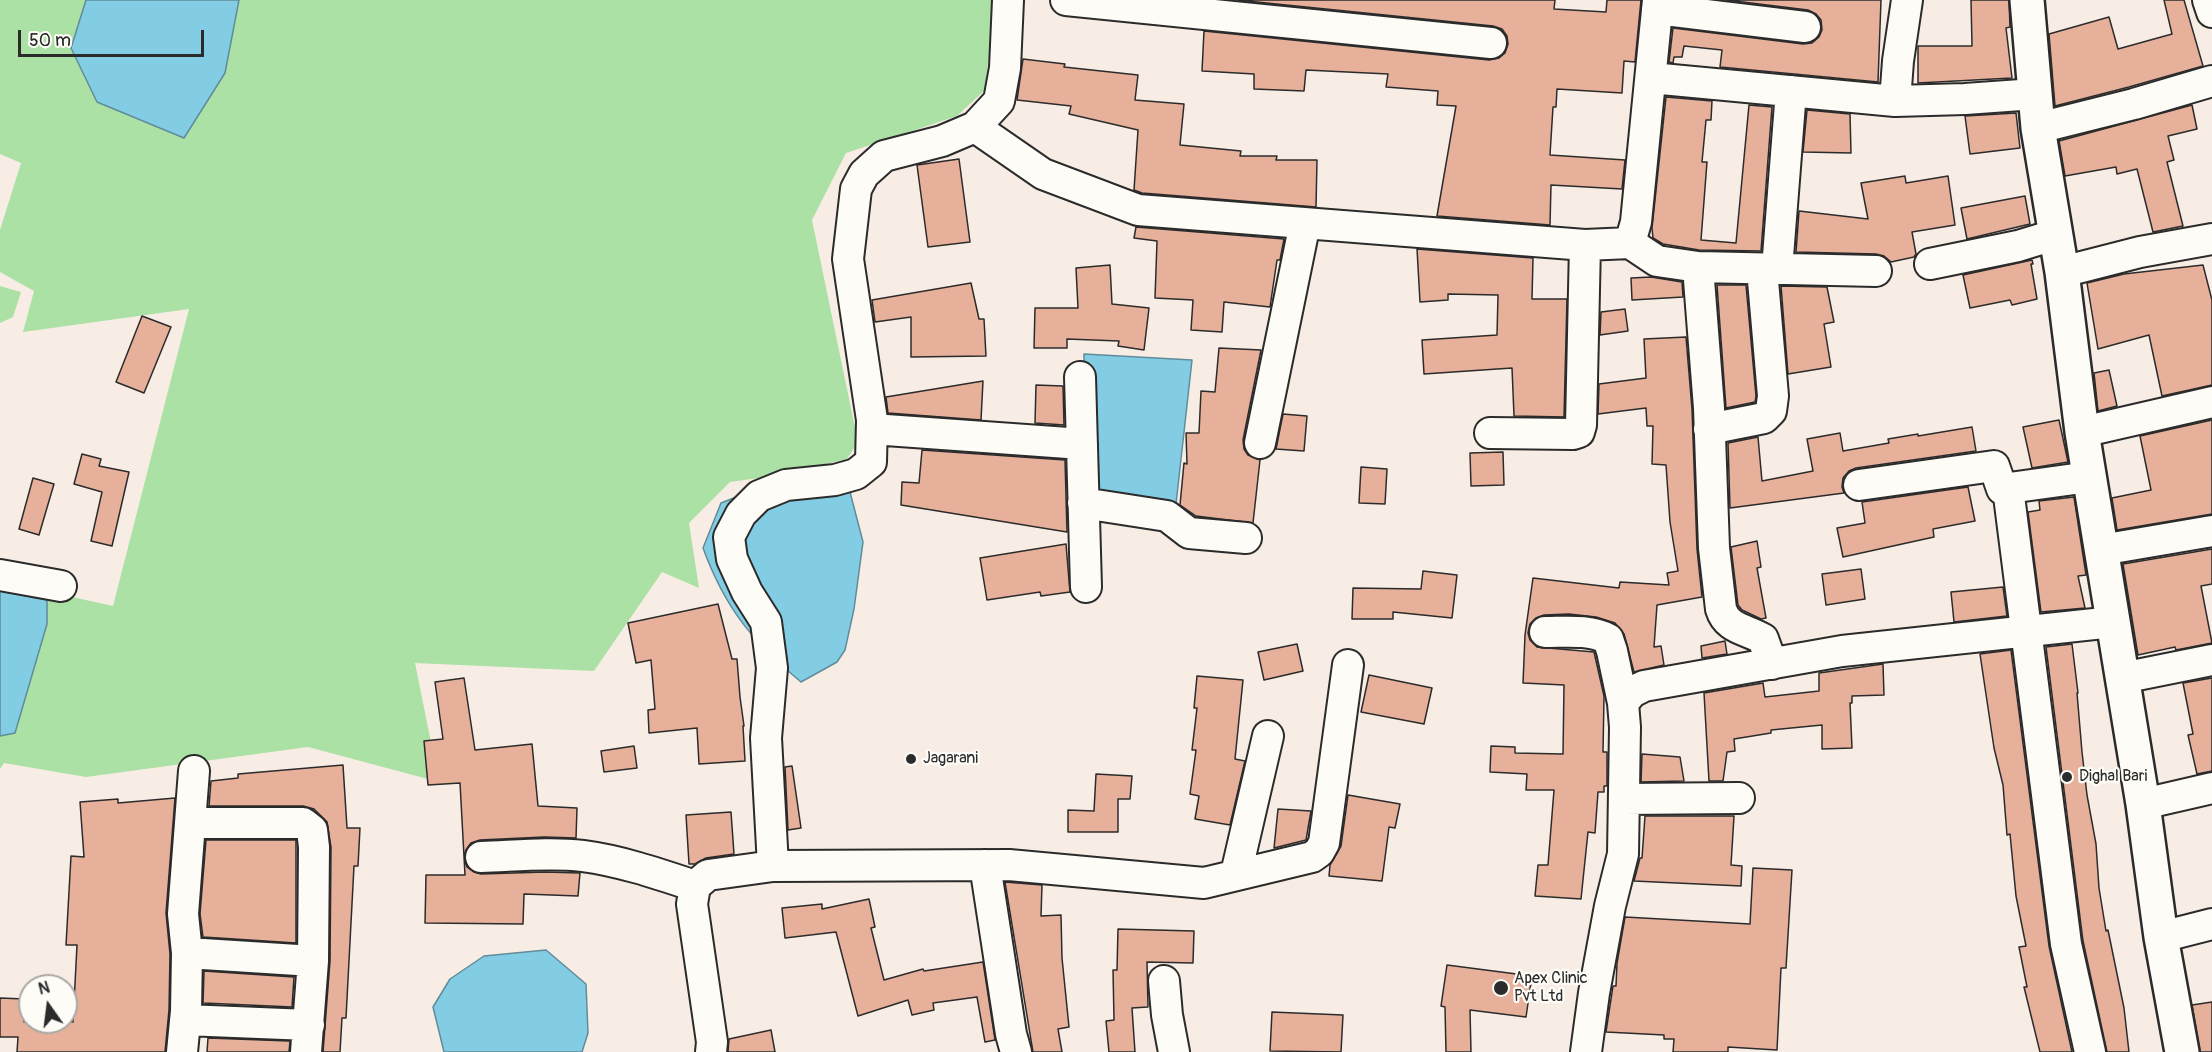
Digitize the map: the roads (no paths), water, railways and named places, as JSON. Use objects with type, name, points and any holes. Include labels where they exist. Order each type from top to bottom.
[{"type":"street","points":[[773,866],[766,738],[772,668],[765,622],[747,592],[732,559],[729,537],[741,514],[759,496],[786,484],[836,480],[856,474],[871,462],[871,409],[848,259],[856,189],[864,174],[884,156],[942,141],[975,127],[999,101],[1005,68],[1008,0]]},
{"type":"street","points":[[1066,0],[1280,11],[1491,44]]},
{"type":"street","points":[[1895,101],[1907,0]]},
{"type":"street","points":[[2027,0],[2038,128],[2054,236],[2062,272],[2082,432],[2143,804],[2160,937],[2182,1052]]},
{"type":"street","points":[[2208,0],[2212,12]]},
{"type":"street","points":[[1630,243],[1636,222],[1657,4],[1804,27]]},
{"type":"street","points":[[1651,78],[1895,101],[2035,94]]},
{"type":"street","points":[[2038,128],[2134,104],[2212,81]]},
{"type":"street","points":[[1708,429],[1764,418],[1771,411],[1773,396],[1770,269],[1791,91]]},
{"type":"street","points":[[975,127],[1043,174],[1138,210],[1585,246],[1630,243],[1658,261],[1698,267],[1876,272]]},
{"type":"street","points":[[1260,443],[1305,223]]},
{"type":"street","points":[[1930,264],[2018,246],[2054,236]]},
{"type":"street","points":[[2062,272],[2140,252],[2212,239]]},
{"type":"street","points":[[1490,433],[1573,435],[1579,432],[1585,246]]},
{"type":"street","points":[[1698,267],[1709,408],[1714,548],[1721,609],[1730,625],[1750,631],[1763,639],[1772,664]]},
{"type":"street","points":[[1080,377],[1086,587]]},
{"type":"street","points":[[2082,432],[2212,402]]},
{"type":"street","points":[[872,429],[1082,444]]},
{"type":"street","points":[[1859,485],[1994,466],[2002,489],[2089,477]]},
{"type":"street","points":[[2008,488],[2066,944],[2090,1052]]},
{"type":"street","points":[[1083,503],[1167,516],[1189,533],[1246,538]]},
{"type":"street","points":[[2101,550],[2212,531]]},
{"type":"street","points":[[0,575],[61,586]]},
{"type":"street","points":[[1623,703],[1632,692],[1644,686],[1842,651],[2113,622]]},
{"type":"street","points":[[1545,632],[1585,633],[1600,635],[1608,639],[1623,703],[1625,727],[1623,854],[1610,906],[1586,1052]]},
{"type":"street","points":[[2122,678],[2212,660]]},
{"type":"street","points":[[711,1052],[712,1042],[692,904],[695,886],[708,875],[773,866],[985,865],[1020,866],[1204,883],[1312,857],[1319,852],[1324,843],[1348,664]]},
{"type":"street","points":[[1236,874],[1268,736]]},
{"type":"street","points":[[182,1052],[187,953],[183,914],[194,771]]},
{"type":"street","points":[[2143,804],[2212,788]]},
{"type":"street","points":[[1624,799],[1739,798]]},
{"type":"street","points":[[185,1020],[308,1038],[313,961],[315,848],[312,830],[303,823],[190,823]]},
{"type":"street","points":[[481,857],[556,854],[584,856],[610,861],[695,886]]},
{"type":"street","points":[[985,865],[1005,1002],[1016,1052]]},
{"type":"street","points":[[2160,937],[2212,924]]},
{"type":"street","points":[[187,953],[313,961]]},
{"type":"street","points":[[1164,981],[1174,1052]]},
{"type":"water","points":[[86,0],[239,0],[225,73],[184,138],[97,102],[71,48]]},
{"type":"water","points":[[1084,354],[1192,360],[1176,504],[1108,510],[1091,490],[1083,461]]},
{"type":"water","points":[[764,486],[850,492],[863,542],[854,609],[845,650],[837,662],[801,682],[768,652],[742,622],[721,588],[703,548],[721,503]]},
{"type":"water","points":[[0,591],[47,600],[47,624],[15,733],[0,736]]},
{"type":"water","points":[[546,950],[586,984],[588,1033],[582,1052],[444,1052],[433,1007],[450,979],[484,956]]},
{"type":"place","name":"Jagarani","points":[[911,759]]},
{"type":"place","name":"Dighal Bari","points":[[2067,777]]},
{"type":"place","name":"Apex Clinic Pvt Ltd","points":[[1501,988]]}]
